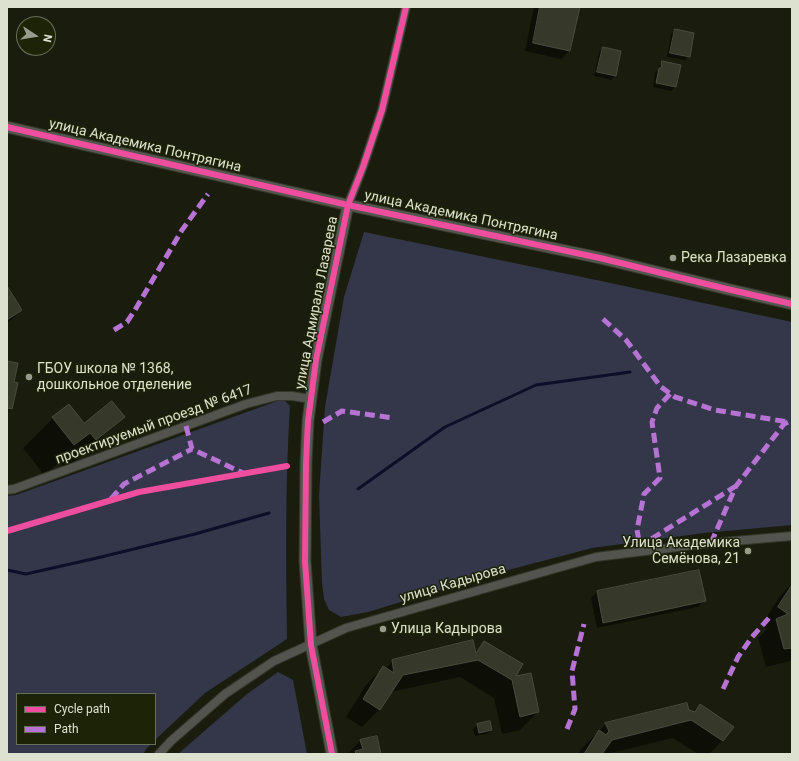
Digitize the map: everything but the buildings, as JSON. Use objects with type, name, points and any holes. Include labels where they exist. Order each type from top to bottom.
[{"type":"street","name":"улица Адмирала Лазарева","points":[[332,754],[311,645],[305,561],[308,421],[316,360],[348,205],[364,167],[382,110],[406,7]]},
{"type":"street","name":"улица Академика Понтрягина","points":[[7,128],[348,205],[600,258],[792,304]]},
{"type":"street","name":"проектируемый проезд № 6417","points":[[7,490],[14,489],[246,404],[277,396],[292,396],[311,399]]},
{"type":"street","name":"улица Кадырова","points":[[160,754],[171,741],[226,694],[274,661],[346,628],[596,557],[711,543],[792,536]]},
{"type":"shaded area","points":[[364,232],[792,322],[792,525],[704,533],[592,548],[512,569],[368,612],[341,617],[329,610],[324,599],[322,583],[319,495],[325,407],[344,297]]},
{"type":"shaded area","points":[[283,399],[290,406],[288,435],[286,552],[287,639],[205,693],[156,739],[156,693],[16,693],[16,745],[150,745],[143,754],[7,754],[7,496],[16,495]]},
{"type":"shaded area","points":[[278,672],[293,680],[307,754],[178,754],[247,694]]},
{"type":"waterway","points":[[358,489],[445,427],[536,385],[630,372]]},
{"type":"waterway","points":[[7,570],[26,574],[195,534],[269,513]]},
{"type":"marked path","points":[[114,330],[127,322],[182,230],[208,194]]},
{"type":"marked path","points":[[603,319],[626,340],[661,387],[675,397],[715,410],[788,422]]},
{"type":"marked path","points":[[670,394],[657,408],[652,422],[660,478],[644,494],[637,530],[640,546],[736,486]]},
{"type":"marked path","points":[[323,422],[342,411],[394,418]]},
{"type":"marked path","points":[[711,543],[736,486],[784,424],[791,421]]},
{"type":"marked path","points":[[186,426],[192,449],[243,473]]},
{"type":"marked path","points":[[111,499],[124,484],[192,449]]},
{"type":"marked path","points":[[723,689],[738,657],[752,637],[769,618]]},
{"type":"marked path","points":[[567,729],[575,709],[572,671],[584,624]]},
{"type":"cycle path","points":[[332,754],[311,645],[305,561],[308,421],[316,360],[348,205],[363,167],[382,110],[406,7]]},
{"type":"cycle path","points":[[7,127],[348,205],[600,258],[792,304]]},
{"type":"cycle path","points":[[7,531],[139,492],[287,466]]},
{"type":"place","name":"Река Лазаревка","points":[[673,258]]},
{"type":"place","name":"ГБОУ школа № 1368, дошкольное отделение","points":[[29,377]]},
{"type":"place","name":"Улица Академика Семёнова, 21","points":[[748,551]]},
{"type":"place","name":"Улица Кадырова","points":[[383,629]]}]
